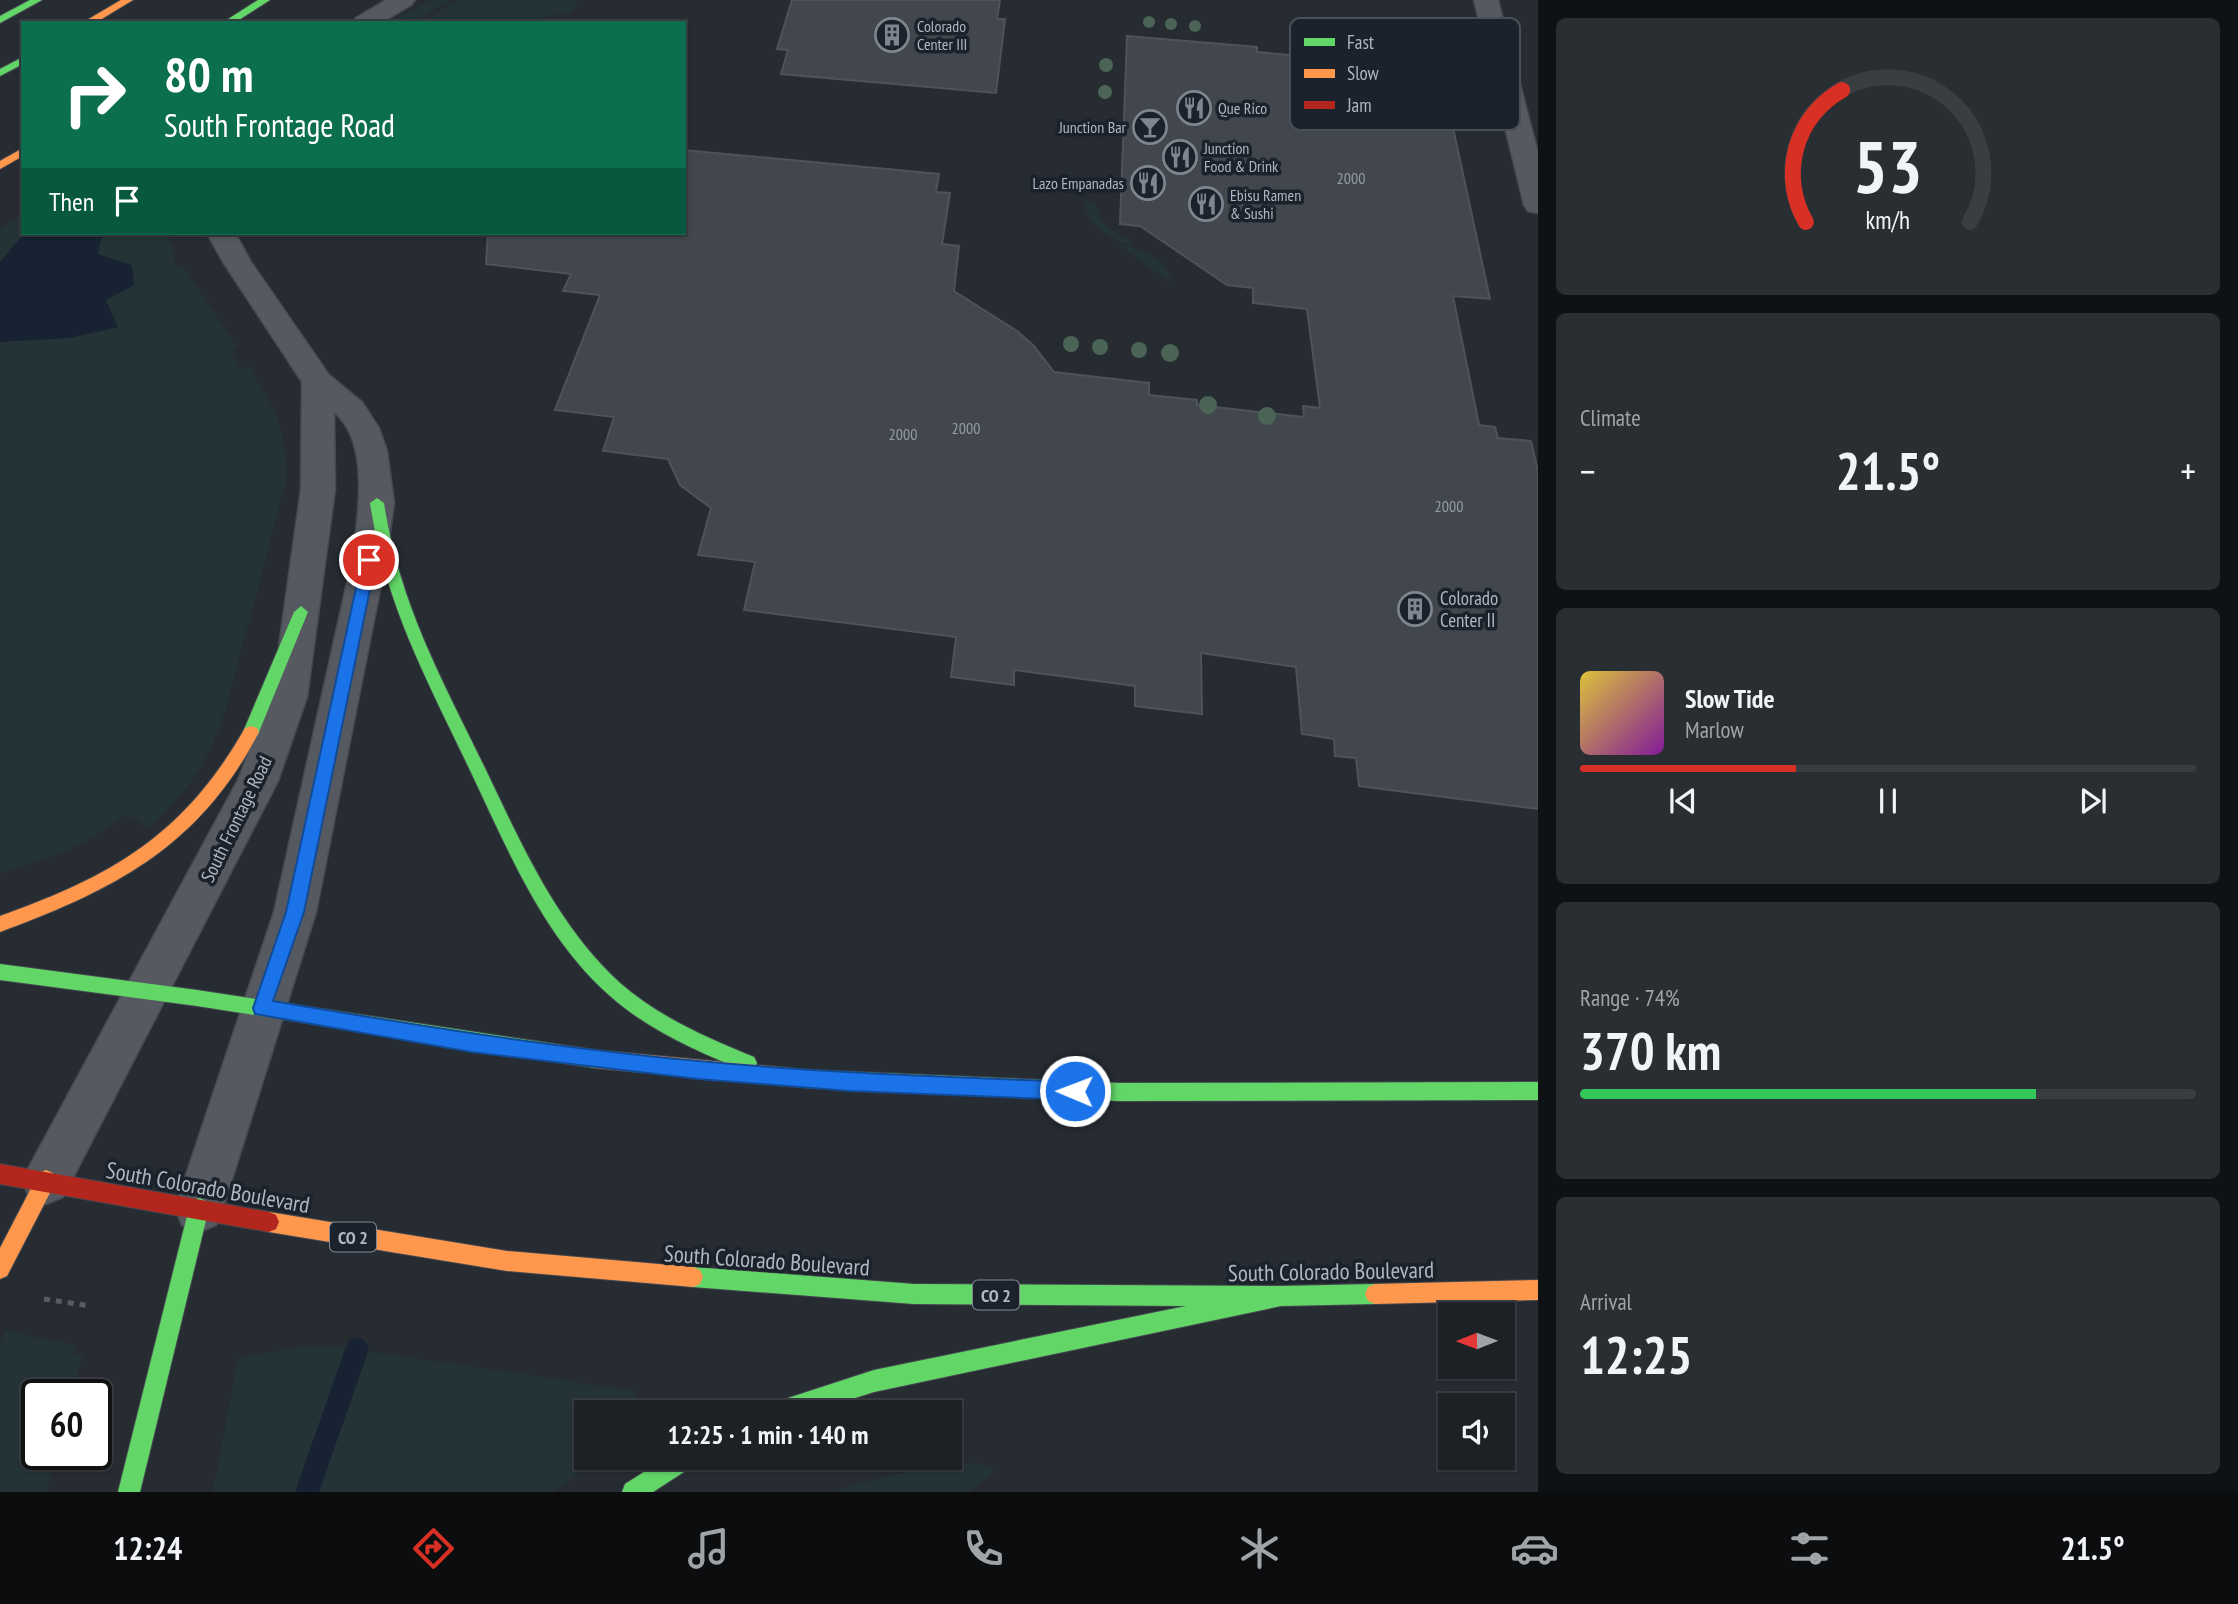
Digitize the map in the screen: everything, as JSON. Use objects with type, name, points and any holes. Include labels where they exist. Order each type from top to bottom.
[{"type":"main road","points":[[0,20],[37,0]]},
{"type":"main road","points":[[91,21],[128,0]]},
{"type":"main road","points":[[230,21],[265,0]]},
{"type":"main road","points":[[0,74],[21,61]]},
{"type":"main road","points":[[0,166],[21,152]]},
{"type":"main road","points":[[377,503],[385,558],[399,602],[509,834],[562,930],[600,975],[630,1001],[666,1026],[736,1058],[800,1079]]},
{"type":"main road","points":[[0,925],[131,867],[169,840],[203,806],[228,773],[301,612]]},
{"type":"main road","points":[[0,972],[147,990],[471,1043],[670,1067],[800,1079],[973,1089],[1203,1094],[1538,1091]]},
{"type":"main road","name":"South Colorado Boulevard","points":[[0,1174],[507,1261],[765,1284],[914,1294],[1281,1296],[1538,1290]]},
{"type":"main road","points":[[0,1269],[46,1180]]},
{"type":"main road","points":[[129,1492],[200,1208]]},
{"type":"main road","points":[[810,1400],[874,1381],[1281,1296]]},
{"type":"main road","points":[[633,1492],[667,1470]]},
{"type":"street","points":[[367,21],[404,0]]},
{"type":"street","points":[[1486,0],[1491,18]]},
{"type":"street","points":[[1519,130],[1538,205]]},
{"type":"street","points":[[200,1208],[295,912],[369,560],[377,503],[371,450],[363,428],[351,410],[318,382],[222,235]]},
{"type":"street","name":"South Frontage Road","points":[[46,1180],[258,781],[288,697],[318,489],[318,382]]},
{"type":"path","points":[[39,1298],[92,1306]]},
{"type":"shaded area","points":[[430,0],[450,0],[414,21],[393,21]]},
{"type":"shaded area","points":[[459,0],[578,0],[571,13],[546,16],[533,21],[423,21]]},
{"type":"shaded area","points":[[1084,202],[1095,203],[1108,228],[1134,241],[1129,245],[1122,243],[1100,230],[1086,210]]},
{"type":"shaded area","points":[[21,214],[21,235],[169,235],[176,266],[183,265],[238,348],[230,351],[241,369],[249,366],[277,415],[286,456],[287,478],[227,704],[206,758],[188,786],[148,828],[127,814],[66,850],[0,873],[0,229]]},
{"type":"shaded area","points":[[1120,245],[1145,252],[1159,261],[1169,274],[1171,283]]},
{"type":"shaded area","points":[[6,1331],[76,1346],[73,1355],[83,1355],[76,1379],[21,1379],[21,1470],[53,1470],[47,1492],[0,1492],[0,1342]]},
{"type":"shaded area","points":[[333,1346],[635,1391],[637,1400],[574,1400],[574,1470],[582,1470],[553,1492],[213,1492],[238,1358],[300,1347]]},
{"type":"shaded area","points":[[962,1464],[991,1466],[994,1472],[969,1492],[833,1492],[868,1481],[920,1470],[962,1470]]},
{"type":"water","points":[[102,236],[98,254],[132,265],[134,285],[106,300],[118,327],[70,338],[0,342],[0,262],[21,237]]},
{"type":"building","name":"Colorado Center III","points":[[792,0],[1000,0],[997,19],[1005,19],[996,93],[781,74],[788,50],[777,49]]},
{"type":"building","points":[[1127,36],[1257,47],[1257,52],[1290,55],[1290,130],[1454,130],[1490,299],[1453,296],[1479,425],[1495,427],[1498,438],[1531,441],[1538,472],[1538,809],[1359,786],[1356,758],[1335,756],[1334,739],[1302,734],[1296,667],[1201,653],[1202,714],[1135,706],[1135,686],[1014,670],[1014,685],[951,677],[956,637],[744,610],[755,562],[698,555],[711,508],[680,485],[668,459],[603,451],[614,417],[555,410],[600,295],[563,291],[571,274],[486,264],[488,235],[686,235],[686,150],[939,174],[936,192],[950,193],[942,244],[959,246],[954,291],[1017,331],[1034,346],[1054,372],[1149,383],[1149,395],[1197,400],[1197,405],[1304,417],[1303,406],[1320,408],[1307,309],[1253,303],[1253,288],[1227,285],[1140,226],[1120,224]]},
{"type":"waterway","points":[[307,1492],[357,1349]]},
{"type":"traffic: fast","points":[[0,20],[37,0]]},
{"type":"traffic: fast","points":[[230,21],[265,0]]},
{"type":"traffic: fast","points":[[0,73],[21,61]]},
{"type":"traffic: fast","points":[[377,503],[382,539],[391,573],[414,638],[515,847],[561,926],[599,974],[649,1016],[688,1037],[748,1063]]},
{"type":"traffic: fast","points":[[251,732],[301,612]]},
{"type":"traffic: fast","points":[[0,972],[197,998],[595,1059]]},
{"type":"traffic: fast","points":[[810,1079],[1119,1092],[1538,1091]]},
{"type":"traffic: fast","points":[[129,1492],[199,1208]]},
{"type":"traffic: fast","points":[[693,1277],[914,1294],[1375,1294]]},
{"type":"traffic: fast","points":[[816,1400],[874,1381],[1281,1296]]},
{"type":"traffic: fast","points":[[633,1492],[667,1470]]},
{"type":"traffic: slow","points":[[91,21],[128,0]]},
{"type":"traffic: slow","points":[[0,166],[21,152]]},
{"type":"traffic: slow","points":[[0,924],[77,894],[146,854],[178,829],[206,801],[230,769],[251,732]]},
{"type":"traffic: slow","points":[[595,1059],[810,1079]]},
{"type":"traffic: slow","points":[[0,1269],[46,1180]]},
{"type":"traffic: slow","points":[[269,1222],[507,1261],[693,1277]]},
{"type":"traffic: slow","points":[[1375,1294],[1538,1290]]},
{"type":"traffic: jam","points":[[0,1174],[269,1222]]},
{"type":"place","name":"Colorado Center III","points":[[892,35]]},
{"type":"place","name":"Que Rico","points":[[1194,108]]},
{"type":"place","name":"Junction Bar","points":[[1150,127]]},
{"type":"place","name":"Junction Food & Drink","points":[[1180,157]]},
{"type":"place","name":"Lazo Empanadas","points":[[1148,183]]},
{"type":"place","name":"Ebisu Ramen & Sushi","points":[[1206,204]]},
{"type":"place","name":"Colorado Center II","points":[[1415,609]]},
{"type":"route","points":[[369,560],[295,912],[262,1008],[471,1043],[698,1070],[973,1089],[1075,1091]]}]
